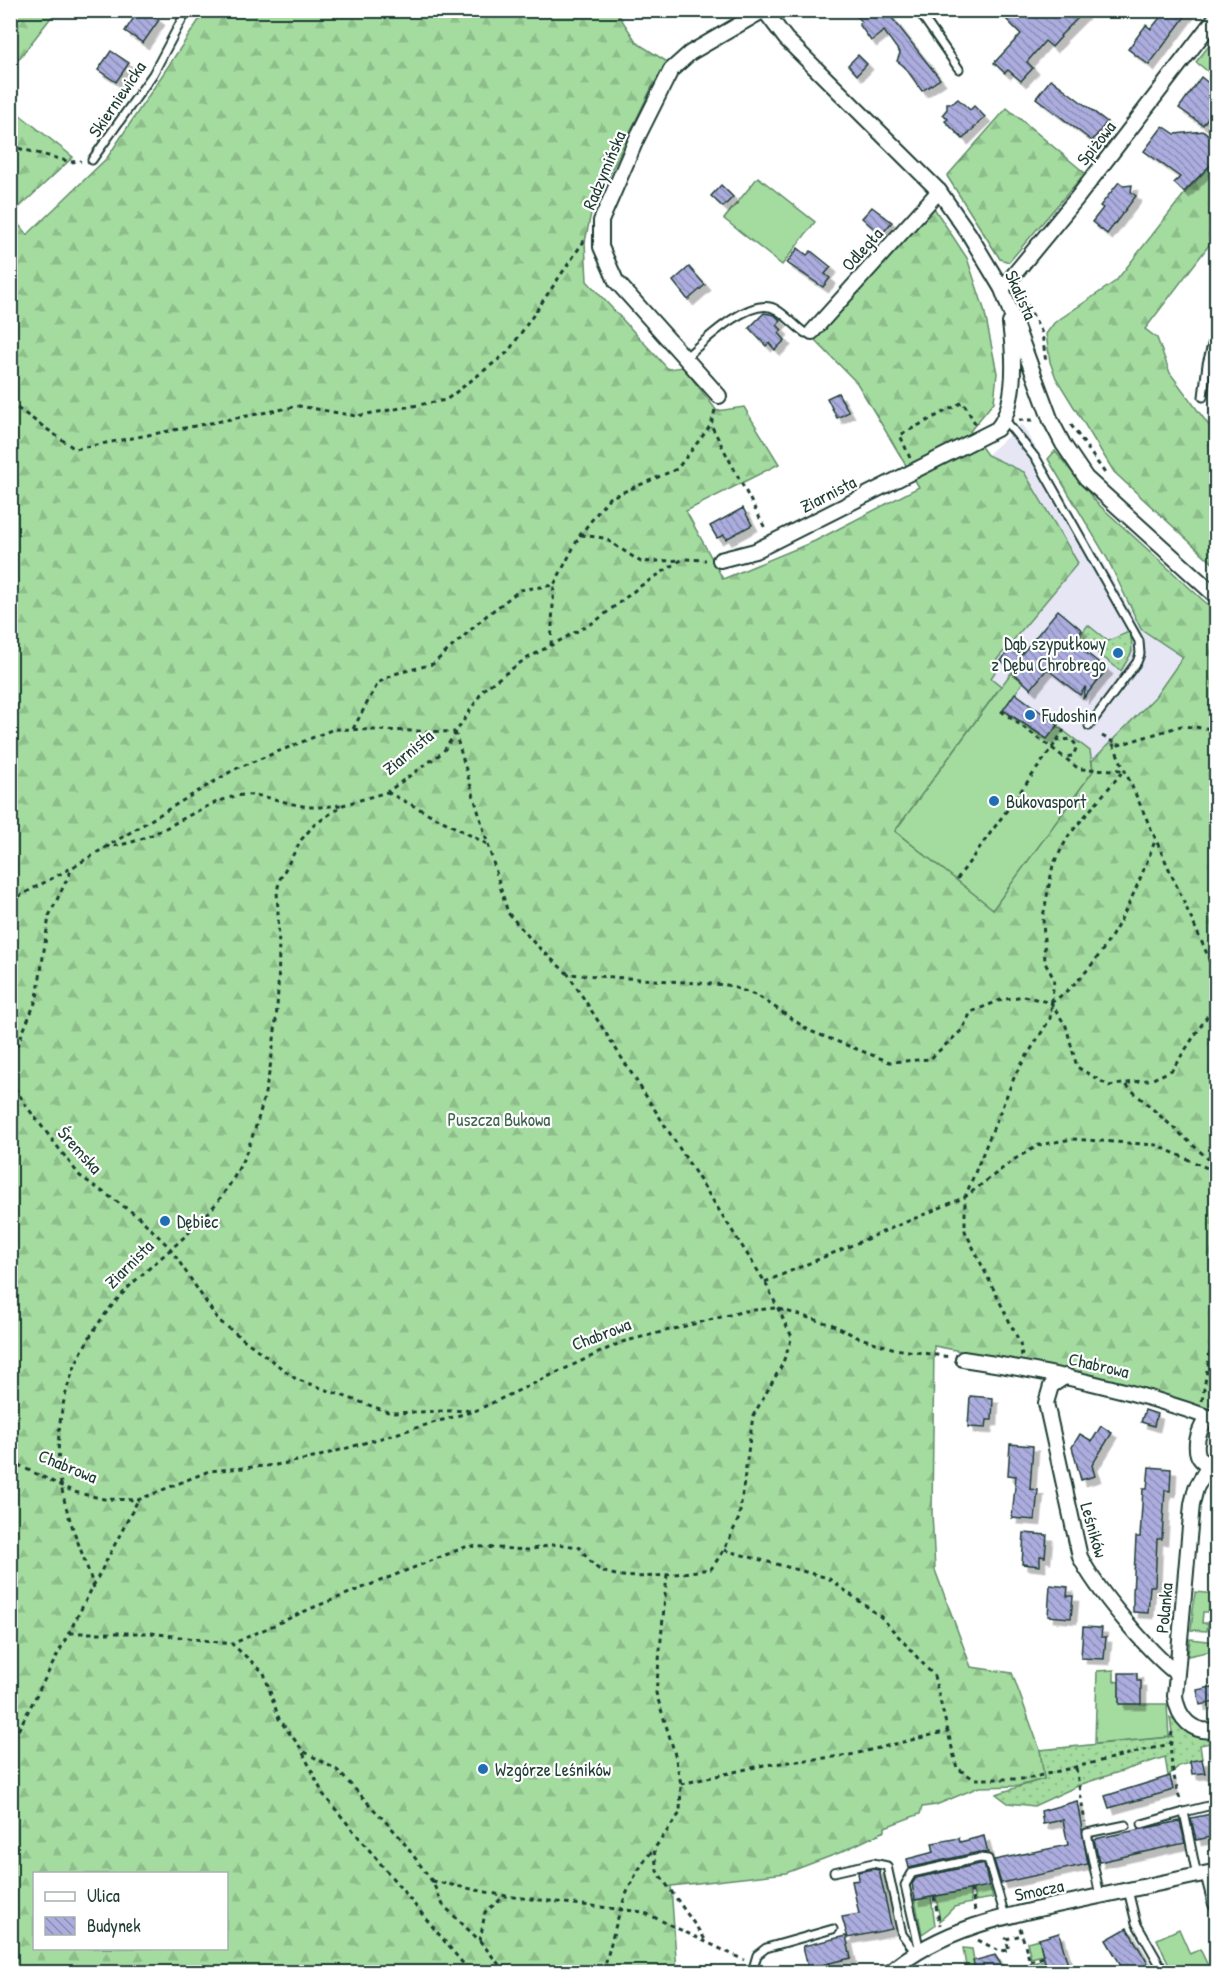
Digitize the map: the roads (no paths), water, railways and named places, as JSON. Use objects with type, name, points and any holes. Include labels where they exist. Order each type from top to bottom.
[{"type":"street","name":"Radzymińska","points":[[719,396],[616,281],[601,247],[600,220],[671,70],[690,53],[766,13],[782,10]]},
{"type":"street","name":"Skalista","points":[[766,13],[786,39],[939,191],[1002,289],[1051,421],[1075,463],[1098,489],[1216,596]]},
{"type":"street","name":"Spiżowa","points":[[1002,289],[1077,198],[1216,17]]},
{"type":"street","name":"Odległa","points":[[812,332],[939,191]]},
{"type":"street","points":[[1002,289],[1008,309],[1012,347],[1010,392],[1005,420]]},
{"type":"street","name":"Ziarnista","points":[[720,560],[738,558],[772,543],[983,437],[997,429],[1005,420]]},
{"type":"street","name":"Chabrowa","points":[[963,1359],[1066,1376],[1155,1398],[1209,1417]]},
{"type":"street","name":"Leśników","points":[[1066,1376],[1051,1386],[1046,1403],[1080,1557],[1093,1579],[1159,1659],[1176,1673]]},
{"type":"street","name":"Polanka","points":[[1209,1417],[1200,1427],[1196,1442],[1200,1457],[1213,1464],[1196,1488],[1192,1504],[1176,1673],[1177,1711],[1184,1720],[1202,1731],[1216,1730]]},
{"type":"street","points":[[1202,1875],[1216,1904]]},
{"type":"street","name":"Smocza","points":[[890,1972],[918,1952],[974,1920],[1010,1915],[1202,1875]]},
{"type":"lane","name":"Skierniewicka","points":[[92,160],[153,74],[187,10]]},
{"type":"lane","points":[[918,10],[959,69]]},
{"type":"lane","points":[[684,359],[731,320],[762,305],[776,309],[805,333],[812,332]]},
{"type":"lane","points":[[1203,397],[1207,364],[1216,330]]},
{"type":"lane","points":[[1005,420],[1037,460],[1139,641],[1140,654],[1137,662],[1089,726]]},
{"type":"lane","points":[[1142,1824],[1216,1804]]},
{"type":"lane","points":[[1184,1812],[1202,1875]]},
{"type":"lane","points":[[1100,1896],[1087,1833],[1126,1825]]},
{"type":"lane","points":[[918,1952],[905,1885],[912,1873],[980,1858],[988,1860],[1010,1915]]},
{"type":"lane","points":[[834,1872],[873,1863],[887,1866],[902,1934],[918,1952]]},
{"type":"lane","points":[[1128,1890],[1136,1923],[1164,1972]]},
{"type":"lane","points":[[752,1972],[757,1954],[766,1948],[833,1929]]},
{"type":"place","name":"Dąb szypułkowy z Dębu Chrobrego","points":[[1118,653]]},
{"type":"place","name":"Fudoshin","points":[[1030,715]]},
{"type":"place","name":"Bukovasport","points":[[994,801]]},
{"type":"place","name":"Dębiec","points":[[165,1221]]},
{"type":"place","name":"Wzgórze Leśników","points":[[483,1769]]},
{"type":"park label","name":"Puszcza Bukowa","points":[[499,1119]]}]
